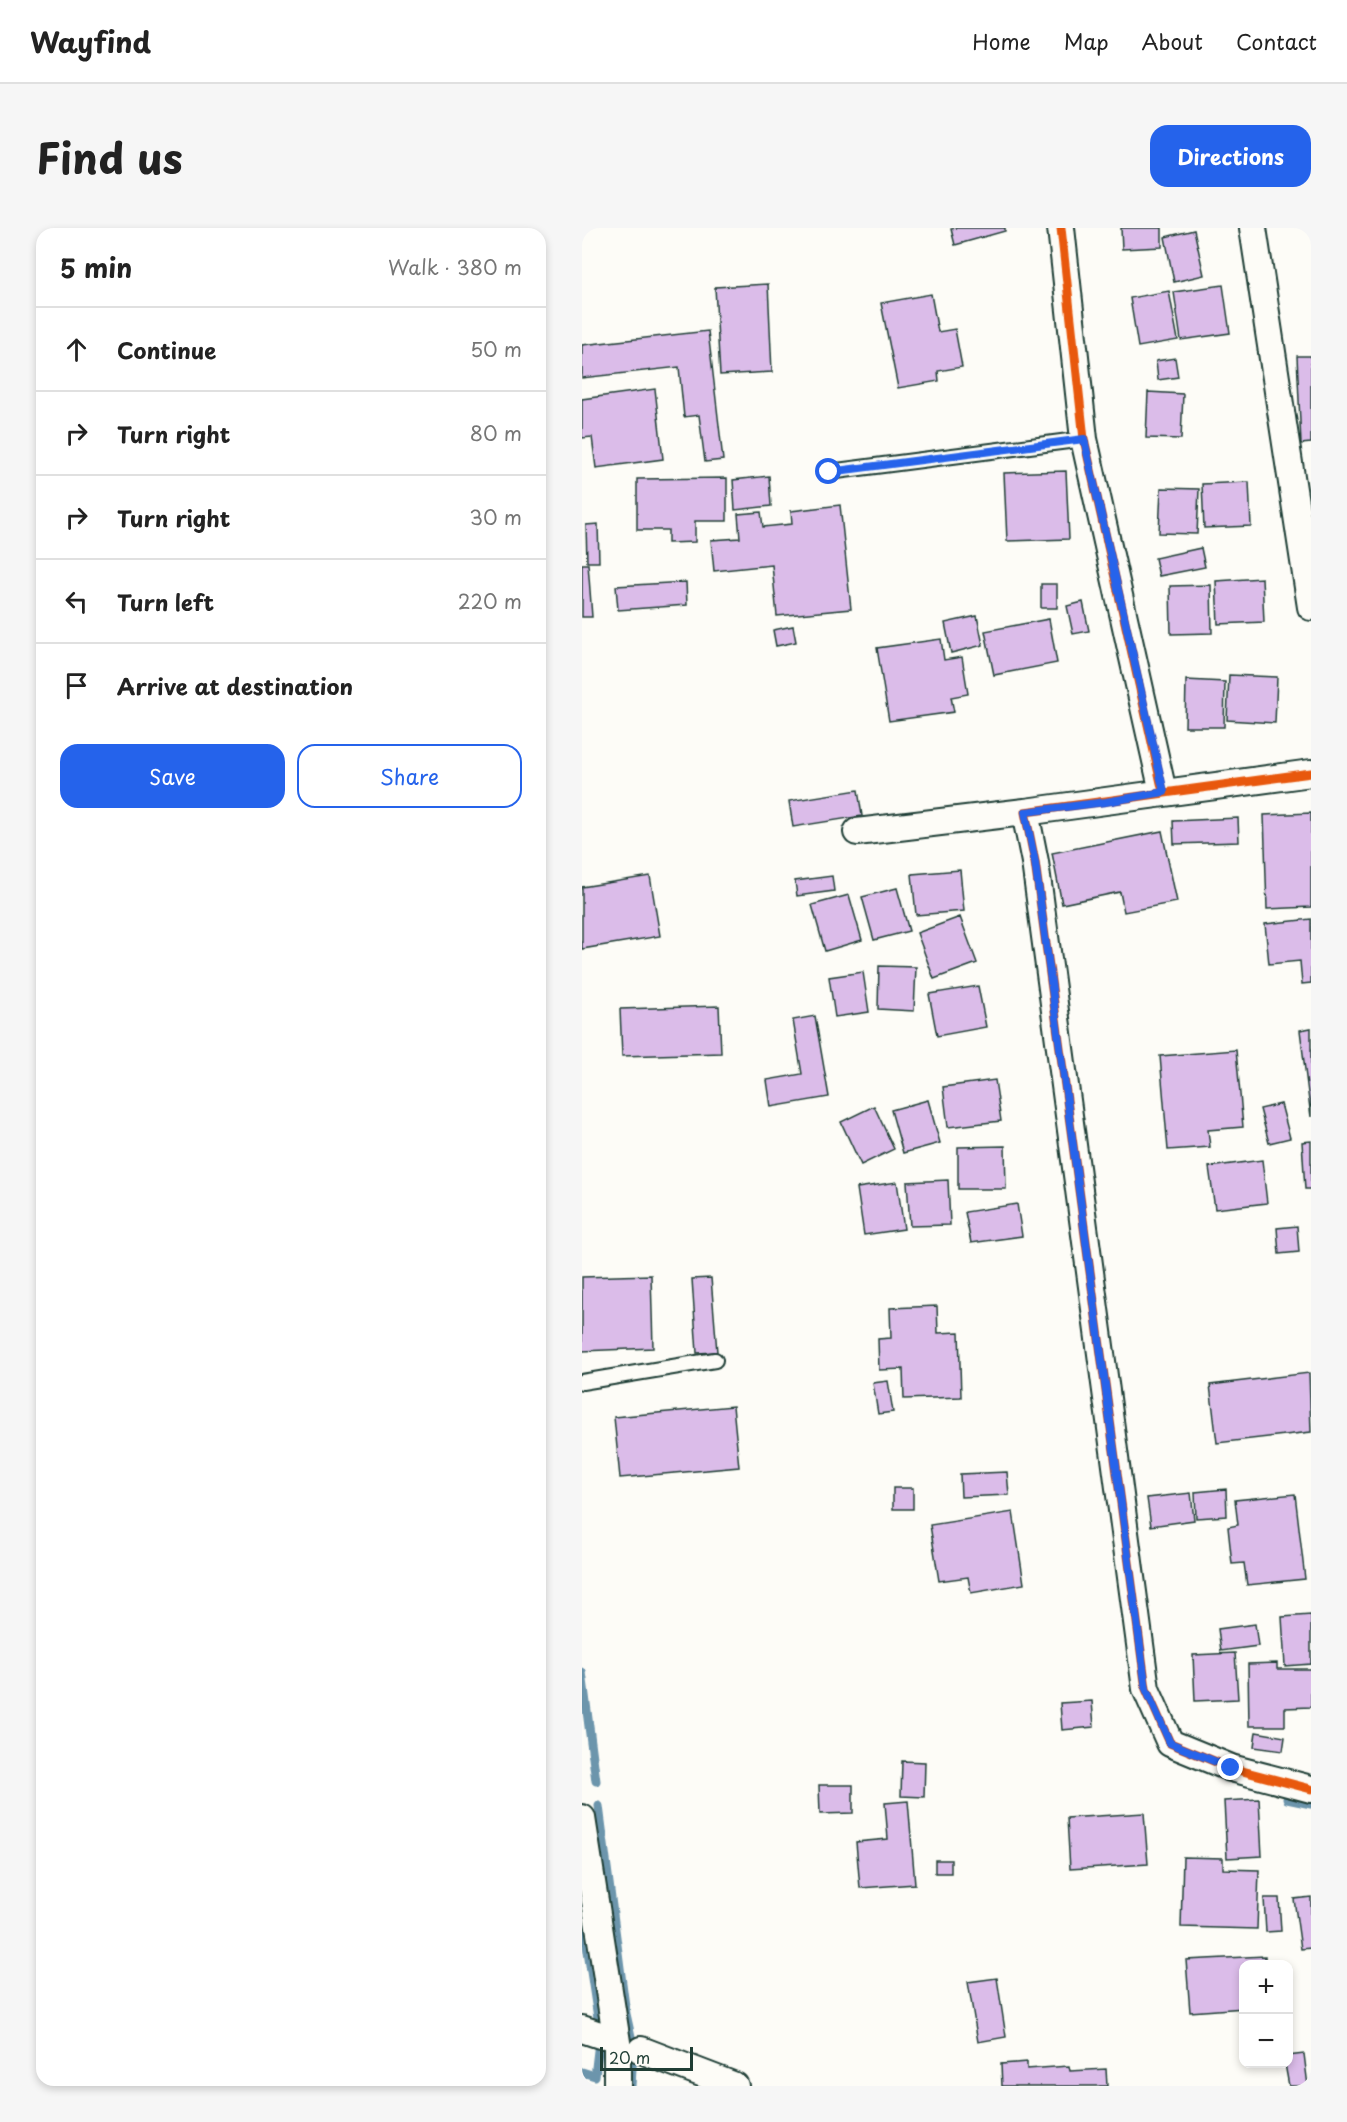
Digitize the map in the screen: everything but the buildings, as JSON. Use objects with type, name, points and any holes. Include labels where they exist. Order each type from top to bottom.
[{"type":"street","points":[[1061,228],[1084,439],[1164,792]]},
{"type":"street","points":[[1253,228],[1311,607]]},
{"type":"street","points":[[857,832],[1106,802],[1311,773]]},
{"type":"street","points":[[1025,812],[1040,898],[1146,1689],[1170,1743],[1231,1768],[1311,1789]]},
{"type":"street","points":[[582,1818],[617,2042],[617,2086]]},
{"type":"street","points":[[641,2050],[735,2086]]},
{"type":"lane","points":[[829,472],[1084,439]]},
{"type":"lane","points":[[582,1382],[715,1360]]},
{"type":"waterway","points":[[582,1672],[596,1781]]},
{"type":"waterway","points":[[1287,1799],[1311,1804]]},
{"type":"waterway","points":[[599,1806],[626,2014],[632,2041]]},
{"type":"waterway","points":[[582,1912],[600,2031]]},
{"type":"waterway","points":[[582,2072],[595,2076],[599,2042]]},
{"type":"waterway","points":[[631,2086],[633,2051]]},
{"type":"cycle path","points":[[1061,228],[1084,439],[1163,792]]},
{"type":"cycle path","points":[[1311,773],[1025,812],[1035,862],[1146,1689],[1170,1743],[1231,1768],[1311,1789]]},
{"type":"route","points":[[829,472],[1084,439],[1164,792],[1025,812],[1035,862],[1146,1689],[1170,1743],[1231,1768]]}]
